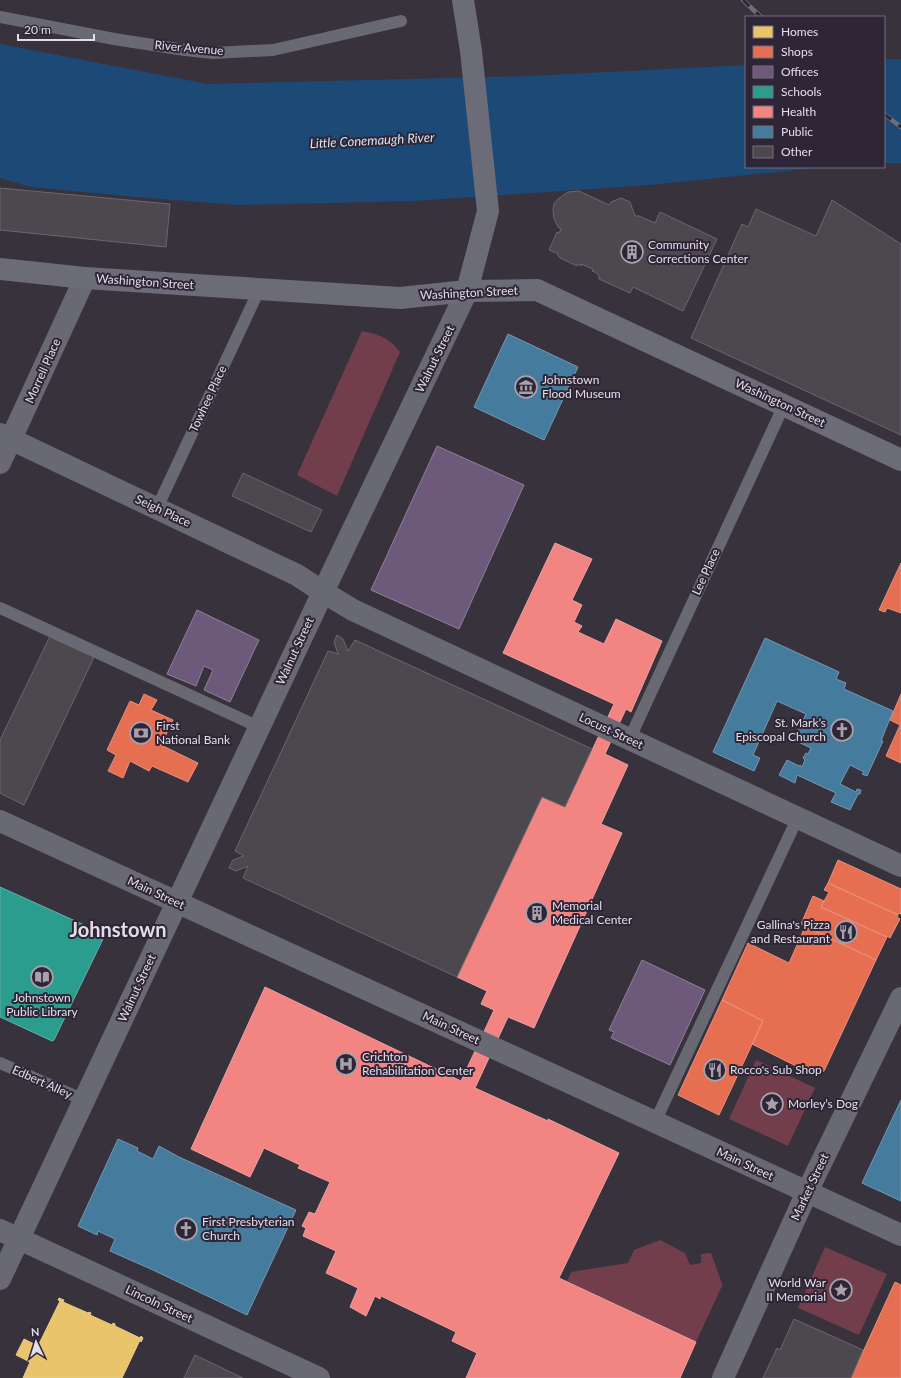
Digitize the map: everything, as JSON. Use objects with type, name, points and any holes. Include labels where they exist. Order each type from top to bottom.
[{"type":"main road","name":"Walnut Street","points":[[463,0],[471,52],[488,212],[468,291]]},
{"type":"main road","name":"Washington Street","points":[[0,269],[85,278],[400,298],[468,291],[537,290],[901,460]]},
{"type":"street","name":"Morrell Place","points":[[0,463],[6,437],[85,278]]},
{"type":"street","name":"Walnut Street","points":[[0,1279],[9,1235],[84,1100],[323,592],[468,291]]},
{"type":"street","name":"Seigh Place","points":[[6,437],[297,575],[323,592]]},
{"type":"street","name":"Locust Street","points":[[323,592],[353,610],[901,866]]},
{"type":"street","name":"Main Street","points":[[0,821],[901,1235]]},
{"type":"street","name":"Market Street","points":[[723,1378],[807,1192],[901,998]]},
{"type":"street","name":"Lincoln Street","points":[[9,1235],[319,1378]]},
{"type":"lane","name":"River Avenue","points":[[0,17],[114,39],[213,53],[273,50],[401,21]]},
{"type":"lane","name":"Towhee Place","points":[[157,508],[259,290]]},
{"type":"lane","name":"Lee Place","points":[[629,740],[784,405]]},
{"type":"lane","points":[[0,608],[259,727]]},
{"type":"lane","points":[[655,1122],[798,817]]},
{"type":"lane","name":"Edbert Alley","points":[[0,1063],[84,1100]]},
{"type":"shaded area","points":[[362,331],[383,337],[392,343],[400,352],[337,496],[297,475]]},
{"type":"shaded area","points":[[756,1060],[815,1088],[788,1146],[729,1119]]},
{"type":"shaded area","points":[[660,1240],[685,1253],[690,1265],[701,1263],[701,1254],[711,1253],[723,1286],[696,1342],[567,1281],[571,1272],[628,1263],[634,1250]]},
{"type":"shaded area","points":[[825,1247],[887,1274],[859,1335],[798,1308]]},
{"type":"water","name":"Little Conemaugh River","points":[[0,44],[208,84],[528,76],[745,65],[745,168],[816,168],[650,185],[414,201],[238,205],[30,187],[0,178]]},
{"type":"water","points":[[885,59],[901,59],[901,163],[885,163]]},
{"type":"building: Homes","points":[[59,1298],[64,1300],[63,1302],[91,1313],[90,1315],[112,1325],[113,1323],[115,1326],[143,1338],[141,1342],[140,1340],[122,1378],[23,1378],[30,1362],[16,1355],[24,1339],[38,1346],[60,1301],[58,1300]]},
{"type":"building: Shops","points":[[901,563],[901,613],[887,608],[885,612],[879,610]]},
{"type":"building: Shops","name":"First National Bank","points":[[144,694],[157,700],[151,710],[173,720],[161,745],[198,763],[188,782],[152,766],[149,771],[130,761],[123,778],[108,771],[116,755],[107,750],[130,701],[139,705]]},
{"type":"building: Shops","points":[[901,694],[901,763],[886,756],[900,725],[890,720]]},
{"type":"building: Shops","points":[[838,860],[901,889],[901,914],[898,913],[898,915],[828,883]]},
{"type":"building: Shops","points":[[828,883],[898,915],[897,917],[900,919],[890,938],[821,907],[829,892],[824,890]]},
{"type":"building: Shops","name":"Gallina's Pizza and Restaurant","points":[[813,896],[824,901],[821,907],[887,937],[876,960],[801,924]]},
{"type":"building: Shops","points":[[805,927],[876,960],[824,1071],[818,1075],[814,1075],[752,1044],[763,1021],[722,1000],[748,943],[789,963]]},
{"type":"building: Shops","name":"Rocco's Sub Shop","points":[[722,1000],[763,1021],[719,1115],[678,1095]]},
{"type":"building: Shops","points":[[895,1282],[901,1285],[901,1378],[851,1378]]},
{"type":"building: Offices","points":[[437,446],[524,485],[459,629],[371,590]]},
{"type":"building: Offices","points":[[197,610],[259,640],[230,702],[204,690],[213,670],[204,666],[196,686],[167,674]]},
{"type":"building: Offices","points":[[642,960],[705,990],[670,1065],[611,1038],[614,1032],[609,1030]]},
{"type":"building: Schools","name":"Johnstown Public Library","points":[[0,887],[102,933],[104,937],[54,1040],[52,1041],[0,1017]]},
{"type":"building: Health","name":"Memorial Medical Center","points":[[555,543],[592,559],[572,600],[582,605],[574,622],[582,626],[578,632],[604,644],[616,619],[662,641],[631,712],[626,709],[605,754],[628,765],[601,824],[622,833],[534,1028],[508,1017],[475,1088],[548,1121],[548,1119],[619,1153],[559,1278],[696,1342],[680,1378],[466,1378],[477,1353],[452,1341],[456,1332],[381,1296],[380,1299],[375,1296],[366,1316],[350,1307],[358,1288],[326,1273],[336,1251],[303,1236],[306,1228],[302,1226],[309,1212],[315,1214],[330,1182],[298,1168],[300,1165],[264,1148],[250,1177],[191,1149],[265,987],[461,1081],[494,1010],[481,1004],[487,991],[457,977],[542,797],[565,807],[614,704],[503,653]]},
{"type":"building: Public","name":"Johnstown Flood Museum","points":[[508,334],[578,367],[544,440],[474,407]]},
{"type":"building: Public","name":"St. Mark’s Episcopal Church","points":[[765,638],[839,672],[836,679],[846,683],[844,689],[893,711],[881,741],[883,741],[867,776],[862,774],[864,772],[850,765],[840,784],[856,792],[857,789],[861,790],[850,810],[831,802],[836,793],[797,775],[795,783],[779,775],[787,760],[802,767],[805,760],[803,758],[806,753],[808,754],[811,748],[794,740],[806,714],[777,701],[753,755],[760,758],[754,771],[713,752]]},
{"type":"building: Public","points":[[901,1100],[901,1201],[862,1183]]},
{"type":"building: Public","name":"First Presbyterian Church","points":[[118,1139],[138,1148],[137,1151],[153,1159],[159,1146],[179,1157],[296,1210],[247,1315],[110,1251],[115,1239],[98,1231],[97,1235],[78,1226]]},
{"type":"building: Other","points":[[0,188],[170,204],[166,247],[0,230]]},
{"type":"building: Other","name":"Community Corrections Center","points":[[579,191],[609,205],[611,202],[621,198],[630,202],[635,216],[639,216],[655,223],[660,212],[717,239],[683,311],[633,287],[630,293],[599,279],[597,273],[592,271],[593,269],[581,264],[581,266],[578,264],[577,266],[560,258],[558,254],[549,250],[557,232],[559,233],[561,229],[558,227],[554,219],[554,204],[568,192]]},
{"type":"building: Other","points":[[832,200],[901,244],[901,435],[691,338],[742,224],[748,227],[756,209],[816,236]]},
{"type":"building: Other","points":[[243,473],[322,510],[311,532],[232,496]]},
{"type":"building: Other","points":[[52,632],[96,653],[24,805],[0,793],[0,740]]},
{"type":"building: Other","points":[[337,635],[343,639],[348,651],[355,640],[592,749],[565,807],[542,797],[457,977],[243,878],[248,866],[236,871],[229,868],[233,860],[244,856],[235,851],[328,651],[338,654],[334,642]]},
{"type":"building: Other","points":[[794,1319],[863,1350],[851,1378],[763,1378],[777,1348],[780,1350]]},
{"type":"building: Other","points":[[195,1355],[243,1378],[184,1378]]},
{"type":"railway","points":[[743,0],[760,16]]},
{"type":"railway","points":[[885,115],[901,127]]},
{"type":"place","name":"Community Corrections Center","points":[[632,252]]},
{"type":"place","name":"Johnstown Flood Museum","points":[[526,387]]},
{"type":"place","name":"St. Mark’s Episcopal Church","points":[[842,730]]},
{"type":"place","name":"First National Bank","points":[[141,733]]},
{"type":"place","name":"Memorial Medical Center","points":[[537,913]]},
{"type":"place","name":"Gallina's Pizza and Restaurant","points":[[846,932]]},
{"type":"place","name":"Johnstown Public Library","points":[[42,977]]},
{"type":"place","name":"Crichton Rehabilitation Center","points":[[346,1064]]},
{"type":"place","name":"Rocco's Sub Shop","points":[[715,1070]]},
{"type":"place","name":"Morley’s Dog","points":[[772,1104]]},
{"type":"place","name":"First Presbyterian Church","points":[[186,1229]]},
{"type":"place","name":"World War II Memorial","points":[[841,1290]]},
{"type":"district","name":"Johnstown","points":[[118,930]]}]
